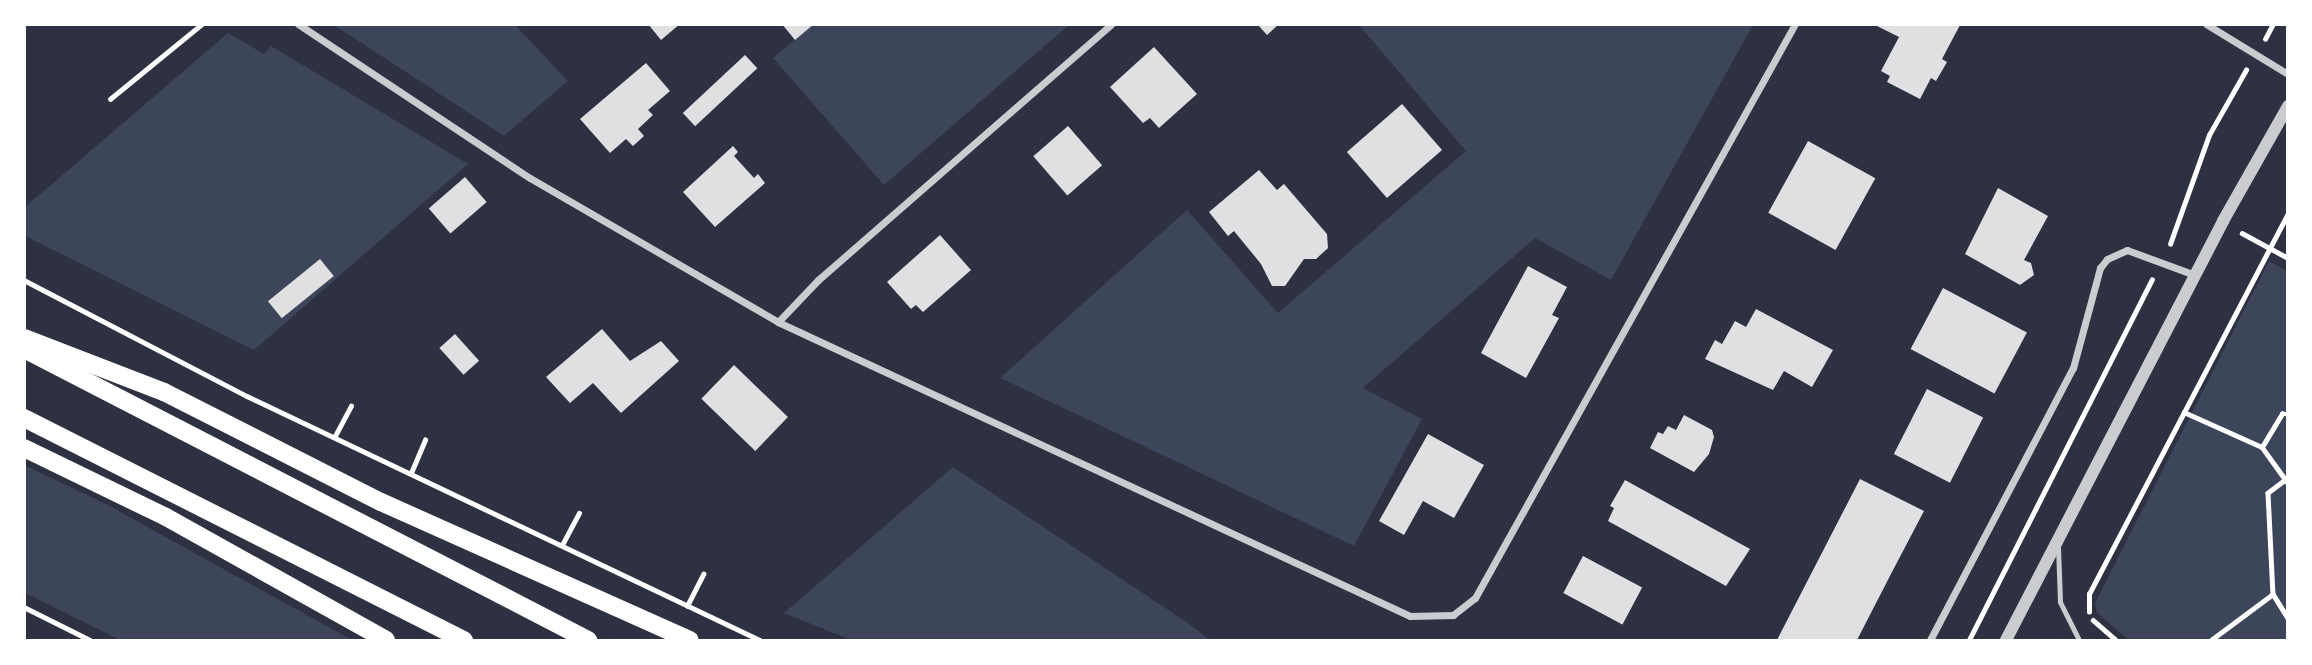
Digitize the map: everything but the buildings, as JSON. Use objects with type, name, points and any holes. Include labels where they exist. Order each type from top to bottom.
[{"type":"main road","points":[[24,338],[164,392],[381,502],[690,640]]},
{"type":"main road","points":[[24,349],[588,640]]},
{"type":"main road","points":[[24,418],[464,640]]},
{"type":"main road","points":[[24,447],[166,517],[386,640]]},
{"type":"street","points":[[298,24],[530,178],[778,322],[1410,616],[1453,615],[1475,598],[1795,24]]},
{"type":"street","points":[[778,322],[818,280],[1111,24]]},
{"type":"street","points":[[2206,24],[2287,74]]},
{"type":"street","points":[[2006,640],[2222,221],[2287,106]]},
{"type":"street","points":[[1930,640],[2073,368],[2100,268],[2107,259],[2127,250],[2163,260],[2195,275]]},
{"type":"lane","points":[[2057,541],[2060,602],[2079,640]]},
{"type":"path","points":[[110,99],[202,24]]},
{"type":"path","points":[[1969,640],[2163,260],[2180,224],[2209,135],[2273,24]]},
{"type":"path","points":[[2116,640],[2090,616],[2089,594],[2287,213]]},
{"type":"path","points":[[2222,221],[2287,258]]},
{"type":"path","points":[[2280,255],[2287,265]]},
{"type":"path","points":[[24,280],[247,396],[760,640]]},
{"type":"path","points":[[335,436],[351,406]]},
{"type":"path","points":[[2184,412],[2262,447],[2287,480],[2268,493],[2273,594],[2287,618]]},
{"type":"path","points":[[2262,447],[2281,414],[2287,414]]},
{"type":"path","points":[[411,473],[425,440]]},
{"type":"path","points":[[562,545],[579,513]]},
{"type":"path","points":[[687,606],[703,574]]},
{"type":"path","points":[[2211,640],[2273,594]]},
{"type":"path","points":[[24,607],[90,640]]},
{"type":"shaded area","points":[[334,25],[515,25],[568,81],[504,136]]},
{"type":"shaded area","points":[[812,25],[1069,25],[884,185],[773,58]]},
{"type":"shaded area","points":[[1359,25],[1753,25],[1611,280],[1535,238],[1363,388],[1422,419],[1354,546],[1000,378],[1187,210],[1278,313],[1466,151]]},
{"type":"shaded area","points":[[228,33],[264,54],[271,46],[468,164],[254,350],[25,236],[24,208]]},
{"type":"shaded area","points":[[2269,261],[2287,271],[2287,640],[2129,640],[2097,613],[2095,603]]},
{"type":"shaded area","points":[[24,465],[108,505],[352,640],[120,640],[25,593]]},
{"type":"shaded area","points":[[953,467],[1210,640],[851,640],[784,613]]}]
